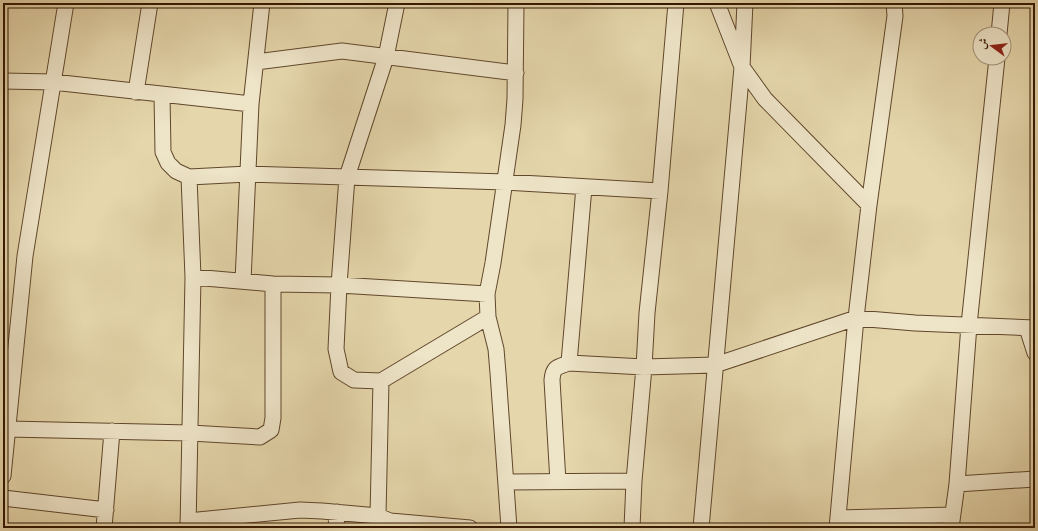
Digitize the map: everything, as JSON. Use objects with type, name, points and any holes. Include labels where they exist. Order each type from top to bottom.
[{"type":"street","points":[[3,476],[25,256],[66,3]]},
{"type":"street","points":[[136,92],[150,3]]},
{"type":"street","points":[[243,281],[251,104],[262,3]]},
{"type":"street","points":[[397,3],[386,57],[347,177],[336,349],[341,372],[354,380],[381,381],[488,317]]},
{"type":"street","points":[[508,528],[496,349],[488,317],[487,294],[493,263],[513,118],[516,73],[516,3]]},
{"type":"street","points":[[632,528],[634,481],[647,313],[660,191],[676,3]]},
{"type":"street","points":[[717,3],[742,67],[765,99],[869,205]]},
{"type":"street","points":[[701,528],[742,67],[745,3]]},
{"type":"street","points":[[894,3],[894,16],[869,205],[856,318],[838,523],[952,522],[957,484],[969,325],[996,66]]},
{"type":"street","points":[[999,26],[1000,3]]},
{"type":"street","points":[[256,62],[342,52],[516,73]]},
{"type":"street","points":[[3,81],[53,82],[251,104]]},
{"type":"street","points":[[162,95],[163,152],[168,163],[176,171],[189,177],[248,174],[504,182],[660,191]]},
{"type":"street","points":[[189,177],[192,277],[188,525],[300,510],[337,512],[386,522],[470,528]]},
{"type":"street","points":[[568,363],[584,187]]},
{"type":"street","points":[[192,277],[273,284],[339,285],[487,294]]},
{"type":"street","points":[[8,429],[190,433],[260,437],[270,430],[273,418],[273,284]]},
{"type":"street","points":[[558,482],[552,380],[553,371],[557,367],[568,363],[644,367],[715,365],[856,318],[908,323],[1031,328],[1035,353]]},
{"type":"street","points":[[381,381],[386,522]]},
{"type":"street","points":[[104,528],[112,431]]},
{"type":"street","points":[[957,484],[1035,479]]},
{"type":"street","points":[[506,482],[634,481]]},
{"type":"street","points":[[3,498],[106,510]]},
{"type":"street","points":[[336,528],[337,512]]}]
